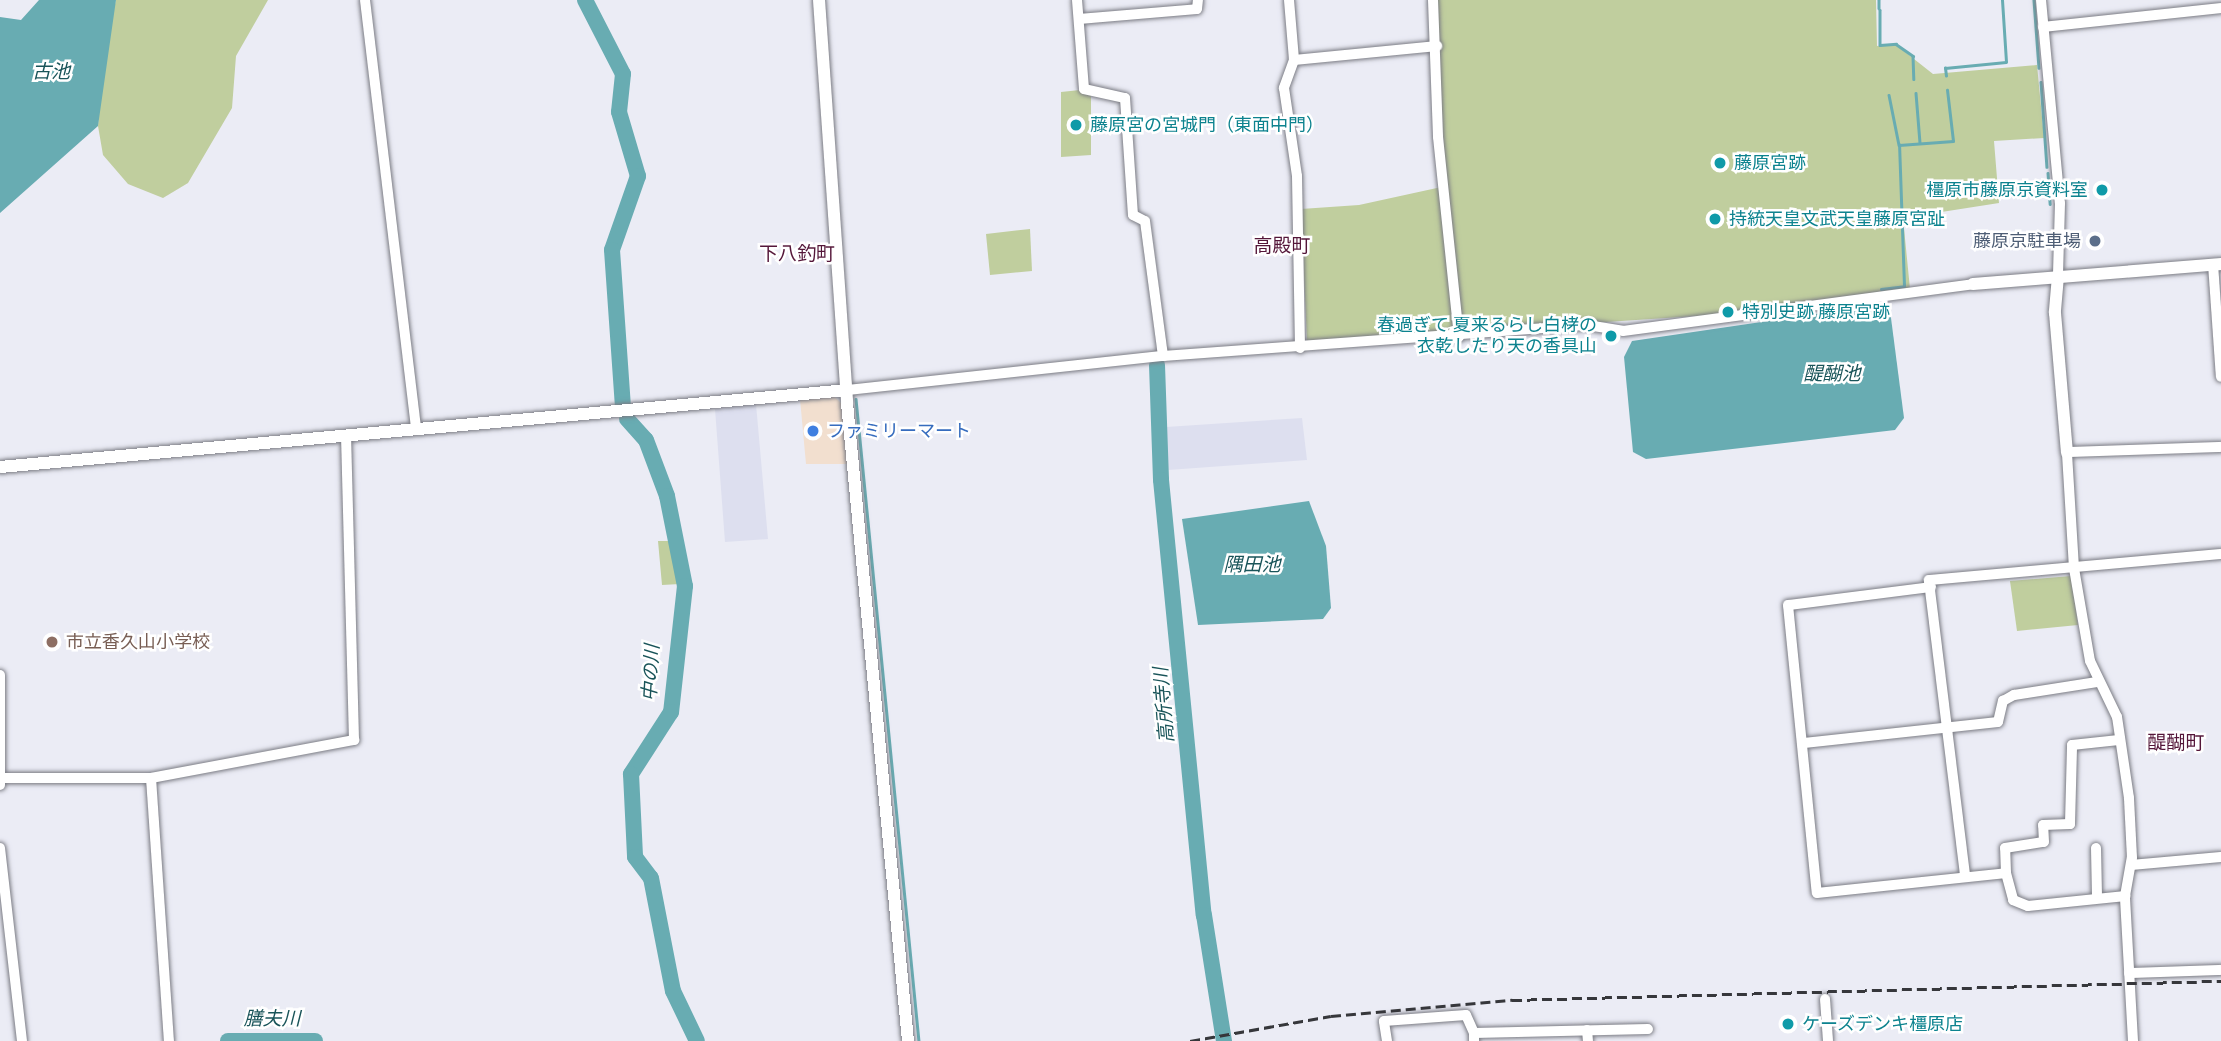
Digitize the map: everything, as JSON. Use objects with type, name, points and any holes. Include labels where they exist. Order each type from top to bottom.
[{"type":"street","points":[[365,0],[416,430]]},
{"type":"street","points":[[819,0],[848,390],[908,1041]]},
{"type":"street","points":[[1077,0],[1084,89],[1125,98],[1133,215],[1145,221],[1163,356]]},
{"type":"street","points":[[1079,19],[1197,9],[1198,0]]},
{"type":"street","points":[[1289,0],[1294,60],[1284,88],[1297,176],[1300,348]]},
{"type":"street","points":[[1433,0],[1437,46],[1438,137],[1459,337]]},
{"type":"street","points":[[2041,0],[2060,203],[2058,276],[2074,568],[2097,682],[2117,717],[2131,865],[2125,896],[2133,1041]]},
{"type":"street","points":[[2043,27],[2221,8]]},
{"type":"street","points":[[1294,60],[1437,46]]},
{"type":"street","points":[[0,467],[848,390],[1163,356],[1459,337],[1587,325],[1623,331],[1973,284],[2217,264],[2221,377]]},
{"type":"street","points":[[0,675],[2,781],[151,778],[354,740],[346,436]]},
{"type":"street","points":[[2067,452],[2221,447]]},
{"type":"street","points":[[1965,875],[1951,724],[1929,580],[2221,554]]},
{"type":"street","points":[[1931,587],[1788,606],[1804,743],[1817,893],[1884,891],[1965,875],[2006,873]]},
{"type":"street","points":[[1804,743],[1951,724],[1998,722],[2003,701],[2014,695],[2097,682]]},
{"type":"street","points":[[2119,740],[2071,745],[2070,824],[2043,825],[2045,842],[2005,848],[2006,873],[2015,903],[2066,906],[2097,897],[2125,896]]},
{"type":"street","points":[[151,778],[169,1041]]},
{"type":"street","points":[[0,848],[22,1041]]},
{"type":"street","points":[[2096,848],[2097,897]]},
{"type":"street","points":[[2131,865],[2221,858]]},
{"type":"street","points":[[2129,973],[2221,970]]},
{"type":"street","points":[[1825,999],[1828,1041]]},
{"type":"street","points":[[1387,1041],[1384,1021],[1466,1015],[1474,1037],[1588,1036],[1648,1029]]},
{"type":"shaded area","points":[[834,396],[842,404],[848,464],[806,464],[800,399]]},
{"type":"shaded area","points":[[756,404],[768,539],[725,542],[715,409]]},
{"type":"shaded area","points":[[1302,418],[1307,460],[1168,470],[1166,427]]},
{"type":"green space","points":[[116,0],[268,0],[236,56],[232,108],[188,183],[163,198],[128,184],[103,155],[98,126],[104,49]]},
{"type":"green space","name":"藤原宮跡","points":[[1436,0],[1876,0],[1877,46],[1895,44],[1933,74],[2037,65],[2044,138],[1994,141],[1999,203],[1903,218],[1910,289],[1741,313],[1307,342],[1301,209],[1359,205],[1446,186]]},
{"type":"green space","name":"藤原宮の宮城門（東面中門）","points":[[1080,90],[1091,94],[1091,155],[1061,157],[1061,92]]},
{"type":"green space","points":[[1030,229],[1032,271],[990,275],[986,234]]},
{"type":"green space","points":[[658,541],[670,541],[680,584],[662,585]]},
{"type":"green space","points":[[2071,576],[2078,625],[2017,631],[2010,581]]},
{"type":"water","name":"古池","points":[[39,0],[116,0],[98,126],[0,213],[0,17],[21,20]]},
{"type":"water","name":"醍醐池","points":[[1883,304],[1891,318],[1904,418],[1895,430],[1646,459],[1633,452],[1624,357],[1632,341]]},
{"type":"water","name":"隅田池","points":[[1309,501],[1326,546],[1331,608],[1323,619],[1198,625],[1182,519]]},
{"type":"waterway","name":"中の川","points":[[585,0],[623,74],[619,112],[638,176],[612,250],[623,406]]},
{"type":"waterway","points":[[1879,0],[1879,8]]},
{"type":"waterway","points":[[1946,76],[1945,68],[2006,62],[2002,0]]},
{"type":"waterway","points":[[2034,0],[2039,68]]},
{"type":"waterway","points":[[1880,10],[1880,45],[1896,44],[1913,56],[1914,79]]},
{"type":"waterway","points":[[2041,82],[2047,167]]},
{"type":"waterway","points":[[1881,289],[1904,286],[1899,145],[1953,141],[1947,90]]},
{"type":"waterway","points":[[1916,93],[1920,143]]},
{"type":"waterway","points":[[1889,95],[1899,145]]},
{"type":"waterway","points":[[2048,173],[2050,204]]},
{"type":"waterway","name":"高所寺川","points":[[1157,365],[1161,480],[1204,915],[1224,1041]]},
{"type":"waterway","points":[[856,399],[919,1041]]},
{"type":"waterway","name":"中の川","points":[[627,419],[646,440],[667,496],[685,586],[671,712],[631,774],[635,857],[651,878],[673,991],[697,1041]]},
{"type":"waterway","name":"膳夫川","points":[[228,1041],[315,1041]]},
{"type":"railway","points":[[1190,1041],[1331,1016],[1512,1000],[2221,981]]},
{"type":"place","name":"藤原宮の宮城門（東面中門）","points":[[1076,125]]},
{"type":"place","name":"藤原宮跡","points":[[1720,163]]},
{"type":"place","name":"橿原市藤原京資料室","points":[[2102,190]]},
{"type":"place","name":"持統天皇文武天皇藤原宮趾","points":[[1715,219]]},
{"type":"place","name":"藤原京駐車場","points":[[2095,241]]},
{"type":"place","name":"特別史跡 藤原宮跡","points":[[1728,312]]},
{"type":"place","name":"春過ぎて 夏来るらし白𣑥の 衣乾したり天の香具山","points":[[1611,336]]},
{"type":"place","name":"ファミリーマート","points":[[813,431]]},
{"type":"place","name":"市立香久山小学校","points":[[52,642]]},
{"type":"place","name":"ケーズデンキ橿原店","points":[[1788,1024]]},
{"type":"district","name":"高殿町","points":[[1282,247]]},
{"type":"district","name":"下八釣町","points":[[797,255]]},
{"type":"district","name":"醍醐町","points":[[2176,744]]}]
